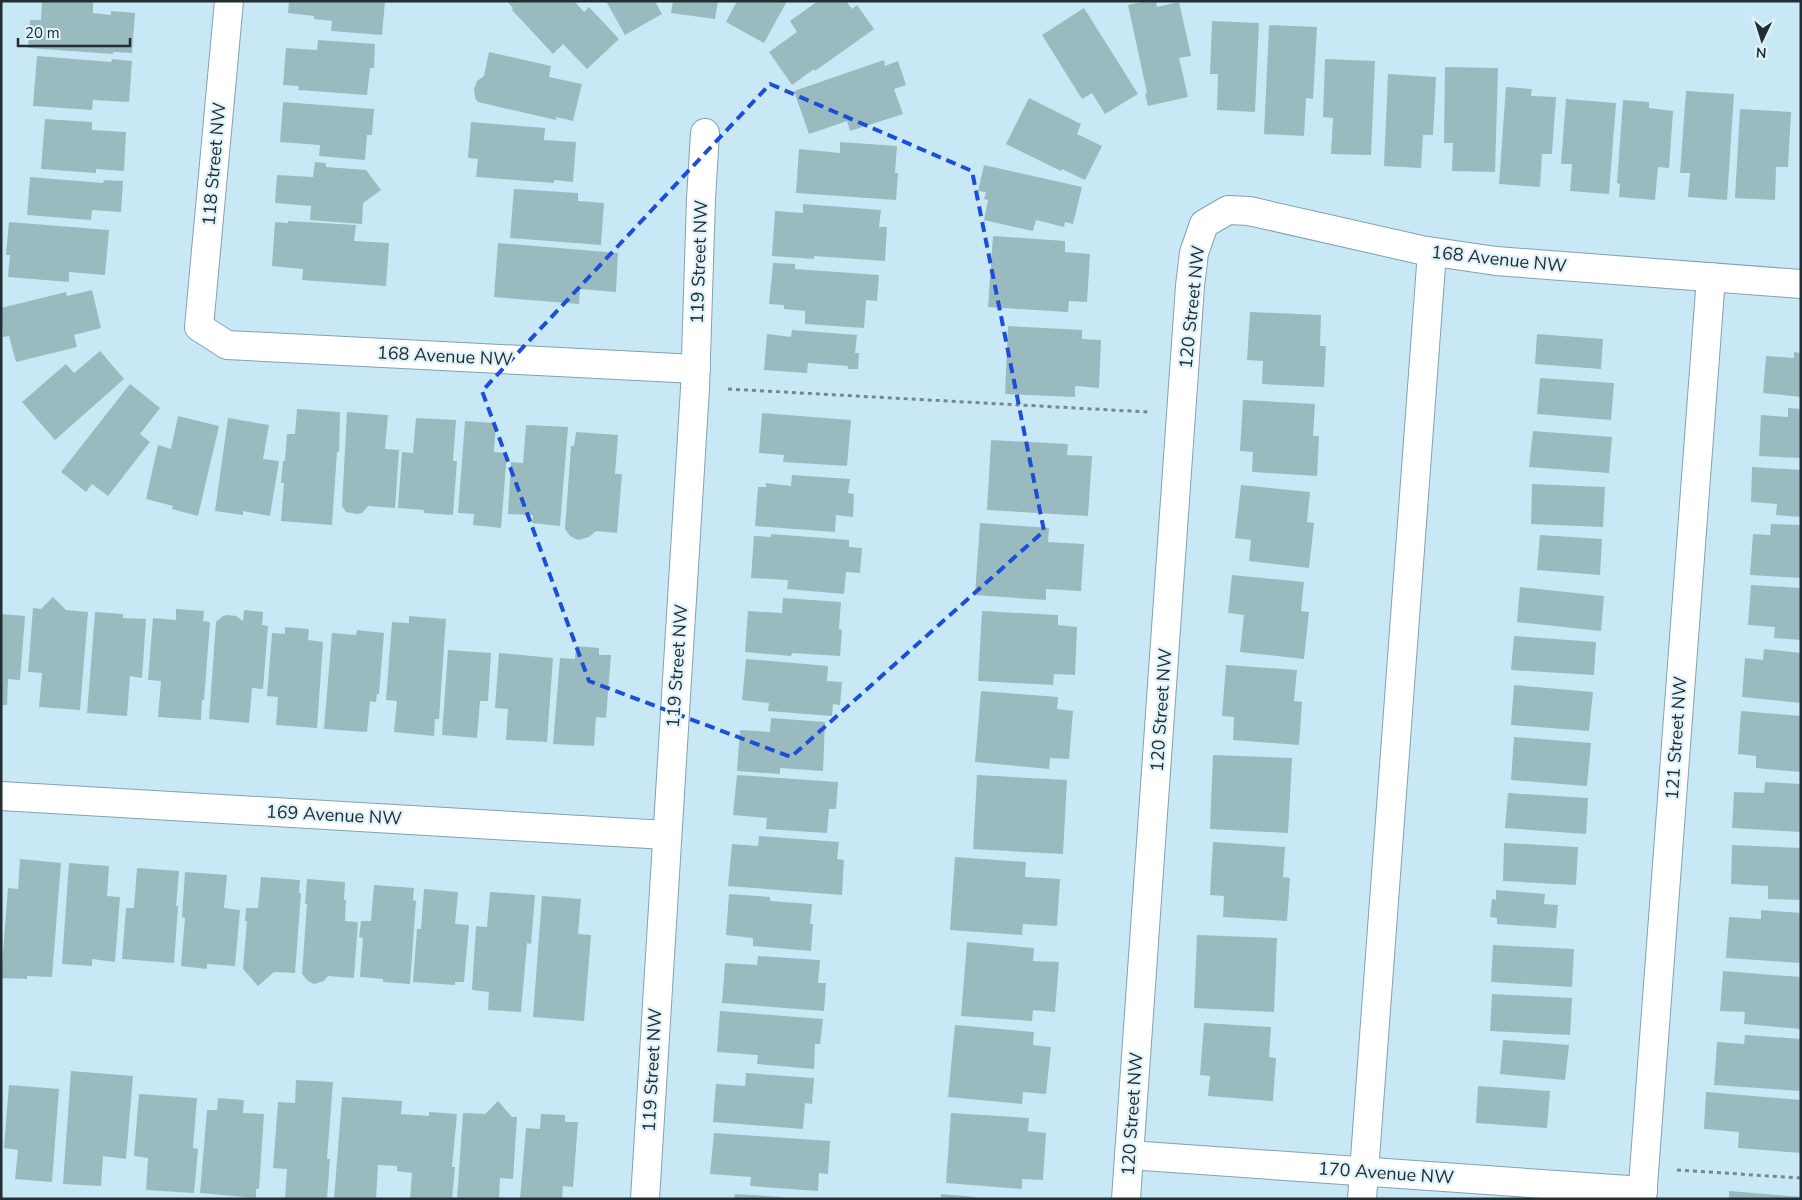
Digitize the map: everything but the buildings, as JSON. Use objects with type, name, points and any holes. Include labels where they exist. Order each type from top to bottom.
[{"type":"street","name":"118 Street NW","points":[[199,326],[229,1]]},
{"type":"street","name":"119 Street NW","points":[[645,1199],[695,378],[705,133]]},
{"type":"street","name":"168 Avenue NW","points":[[1204,224],[1228,210],[1249,211],[1432,252],[1496,261],[1801,284]]},
{"type":"street","name":"120 Street NW","points":[[1126,1199],[1194,253],[1204,224]]},
{"type":"street","points":[[1362,1199],[1432,252]]},
{"type":"street","name":"121 Street NW","points":[[1643,1186],[1711,278]]},
{"type":"street","name":"168 Avenue NW","points":[[199,326],[227,345],[695,378]]},
{"type":"street","name":"169 Avenue NW","points":[[1,796],[666,835]]},
{"type":"street","name":"170 Avenue NW","points":[[1129,1155],[1364,1172],[1643,1186]]},
{"type":"path","points":[[695,378],[1182,413]]},
{"type":"path","points":[[1643,1186],[1801,1178]]},
{"type":"highlighted area","points":[[770,84],[972,171],[1044,531],[791,757],[589,681],[482,391]]}]
